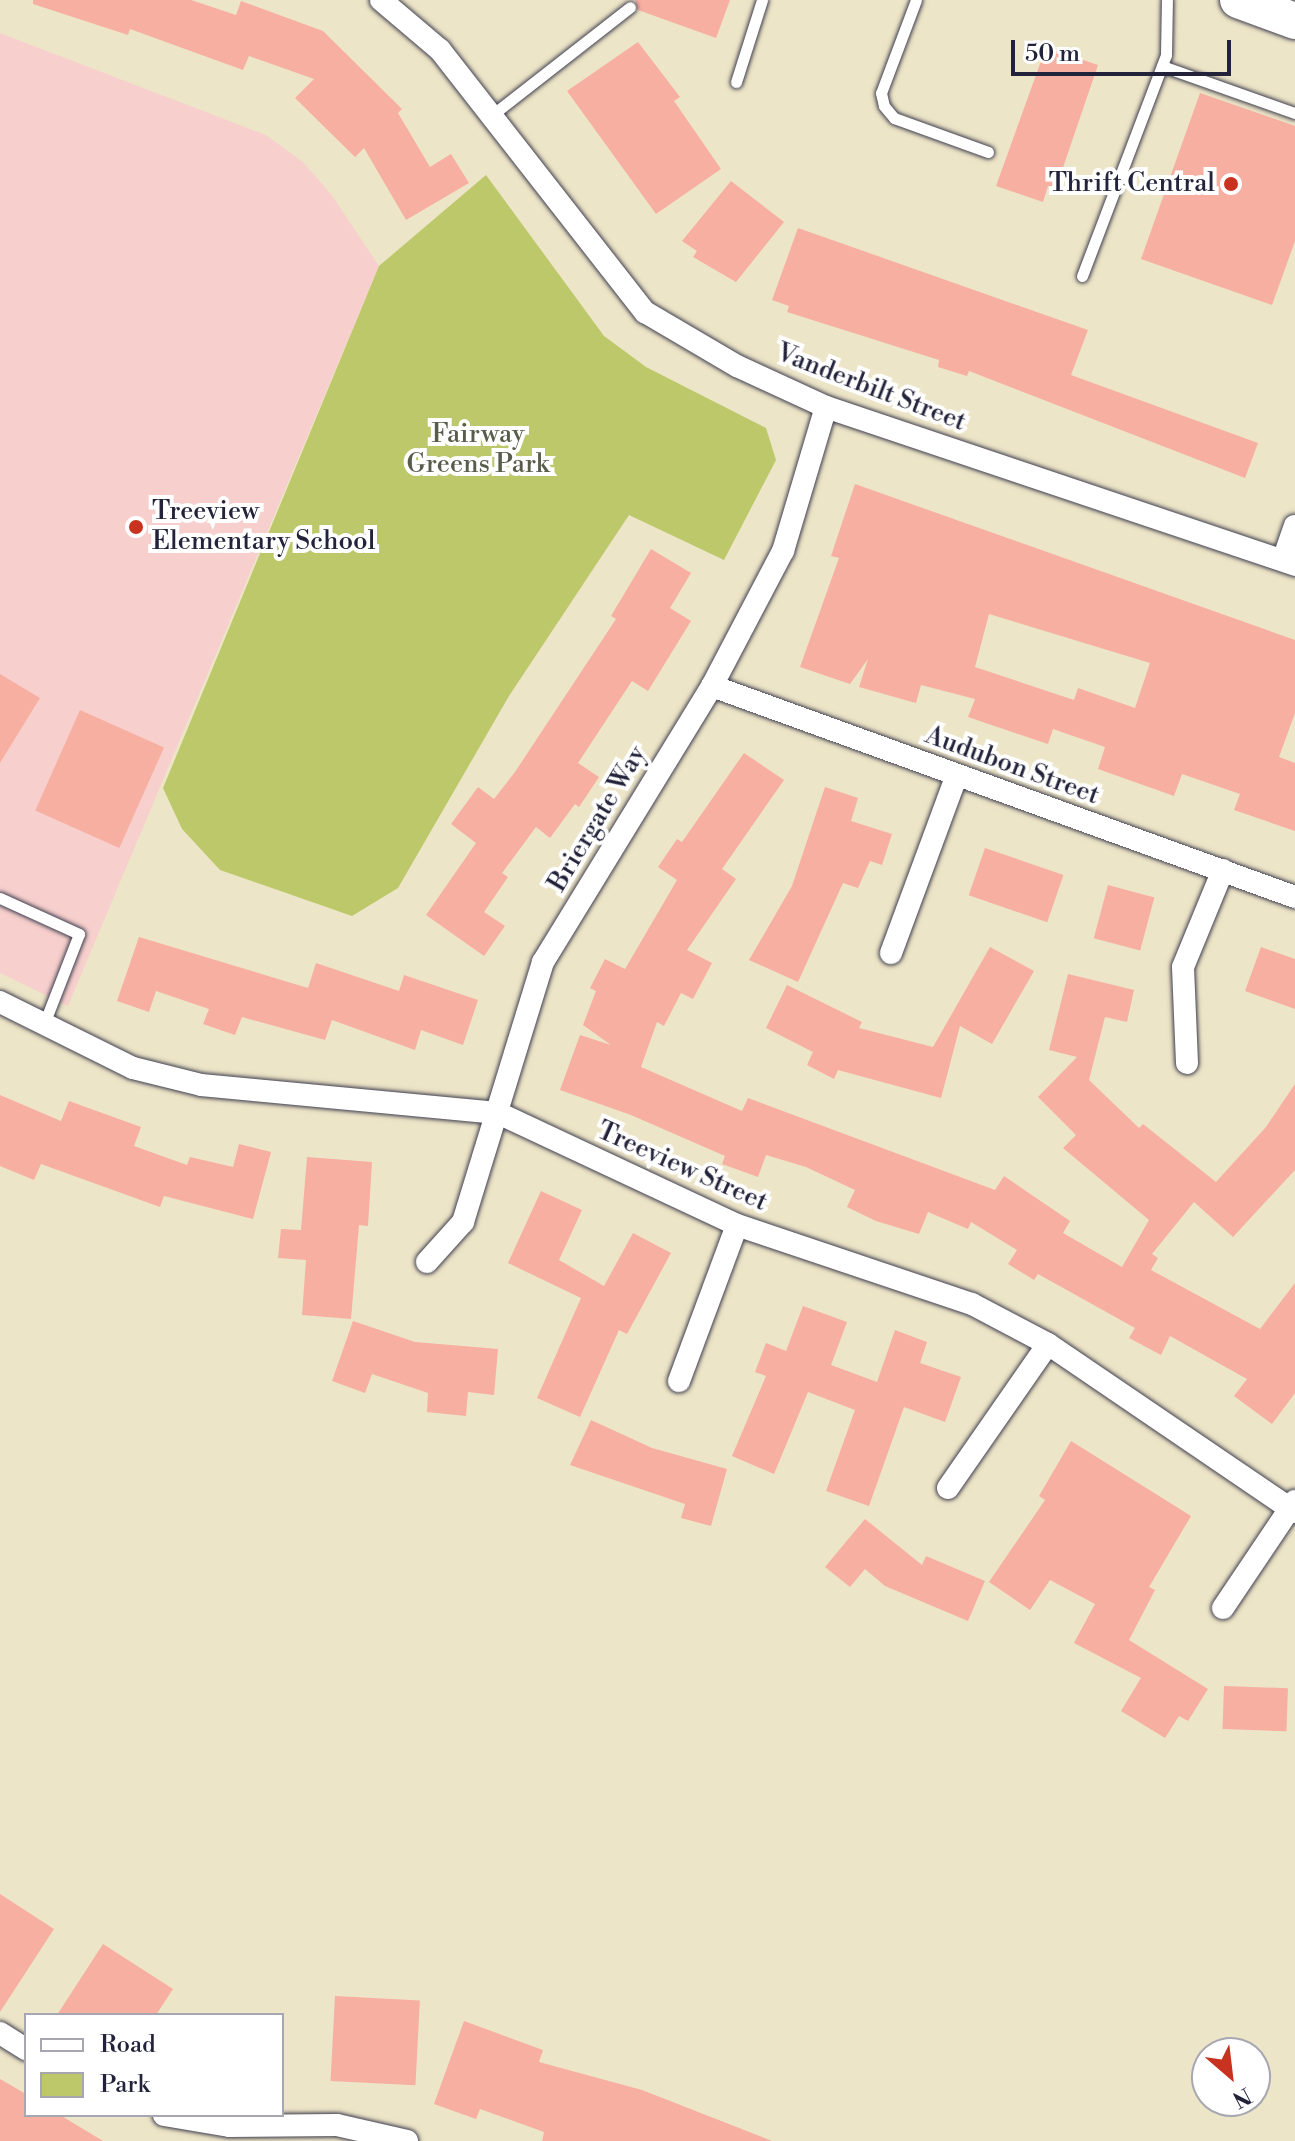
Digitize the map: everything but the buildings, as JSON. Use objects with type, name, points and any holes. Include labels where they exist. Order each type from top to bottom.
[{"type":"main road","points":[[1238,0],[1295,21]]},
{"type":"street","name":"Vanderbilt Street","points":[[381,0],[440,50],[645,312],[737,366],[826,407],[1289,562]]},
{"type":"street","name":"Briergate Way","points":[[427,1262],[463,1222],[543,962],[712,686],[783,551],[826,407]]},
{"type":"street","points":[[1289,562],[1295,526]]},
{"type":"street","name":"Audubon Street","points":[[712,686],[956,777],[1295,897]]},
{"type":"street","points":[[891,953],[956,777]]},
{"type":"street","points":[[1187,1063],[1183,967],[1223,870]]},
{"type":"street","name":"Treeview Street","points":[[0,1002],[45,1021],[133,1068],[201,1085],[498,1113],[737,1225],[972,1304],[1048,1344],[1293,1507]]},
{"type":"street","points":[[679,1381],[737,1225]]},
{"type":"street","points":[[948,1488],[1048,1344]]},
{"type":"street","points":[[1223,1608],[1293,1507]]},
{"type":"street","points":[[0,2033],[24,2048]]},
{"type":"street","points":[[176,2117],[229,2126],[337,2125],[407,2141]]},
{"type":"lane","points":[[736,82],[762,0]]},
{"type":"lane","points":[[916,0],[881,93],[884,106],[894,118],[988,152]]},
{"type":"lane","points":[[1082,276],[1162,66],[1167,0]]},
{"type":"lane","points":[[492,115],[630,7]]},
{"type":"lane","points":[[1162,66],[1295,113]]},
{"type":"lane","points":[[0,898],[79,934],[45,1021]]},
{"type":"shaded area","name":"Treeview Elementary School","points":[[0,33],[266,135],[303,162],[331,194],[379,266],[68,1006],[0,973]]},
{"type":"green space","name":"Fairway Greens Park","points":[[486,175],[604,336],[646,367],[766,428],[776,460],[724,560],[629,515],[509,696],[398,888],[352,916],[220,870],[182,829],[163,788],[379,266]]},
{"type":"place","name":"Thrift Central","points":[[1231,184]]},
{"type":"place","name":"Treeview Elementary School","points":[[136,527]]}]
